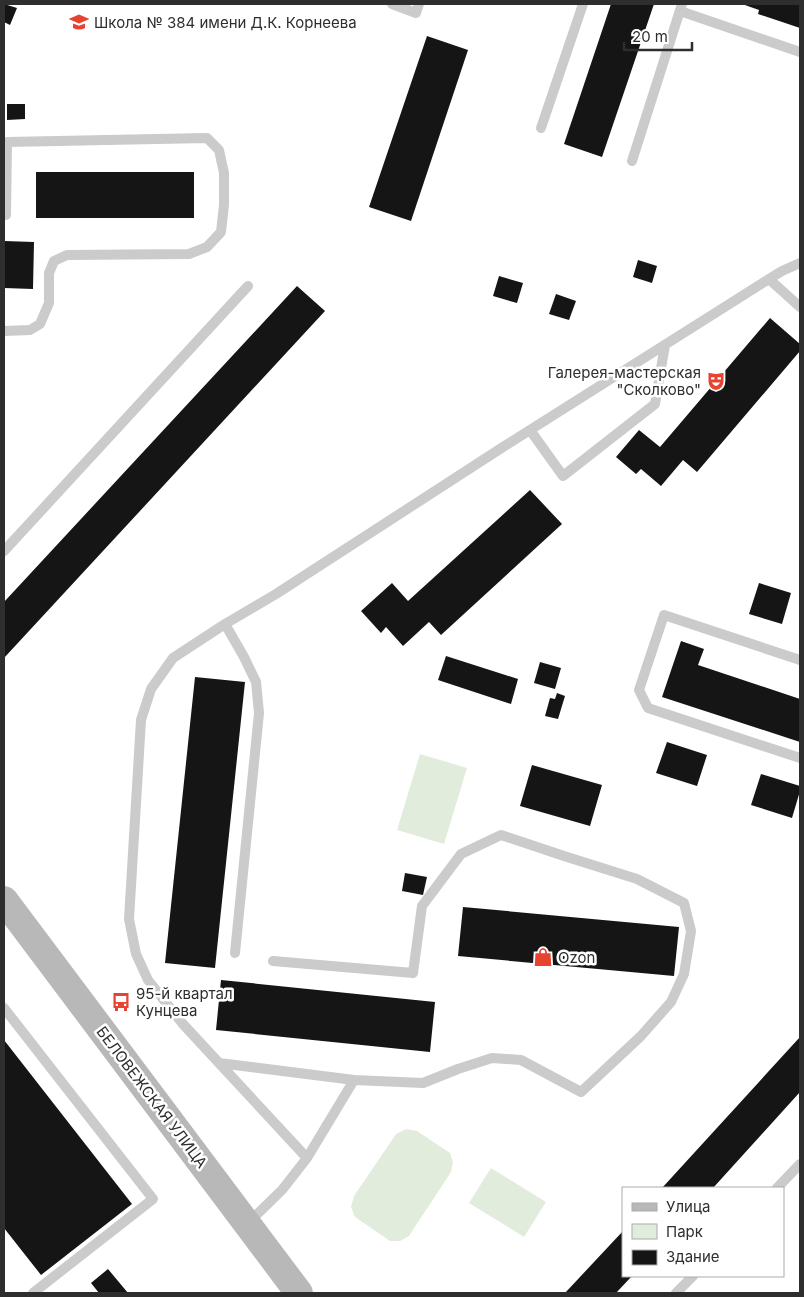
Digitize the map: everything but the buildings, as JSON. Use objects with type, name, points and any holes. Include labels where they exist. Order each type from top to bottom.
[{"type":"street","name":"БЕЛОВЕЖСКАЯ УЛИЦА","points":[[10,913],[299,1293]]},
{"type":"lane","points":[[392,4],[416,13],[419,4]]},
{"type":"lane","points":[[541,128],[583,4]]},
{"type":"lane","points":[[632,161],[681,8],[800,52]]},
{"type":"lane","points":[[4,215],[6,215],[7,142],[206,138],[218,150],[224,173],[224,205],[221,232],[206,247],[190,254],[66,255],[54,261],[49,273],[49,304],[40,324],[30,330],[4,330]]},
{"type":"lane","points":[[307,1158],[182,1023],[148,980],[136,954],[129,919],[141,720],[150,689],[173,658],[769,278],[800,263]]},
{"type":"lane","points":[[769,278],[800,308]]},
{"type":"lane","points":[[4,551],[248,286]]},
{"type":"lane","points":[[530,430],[563,476],[655,404],[665,344]]},
{"type":"lane","points":[[800,660],[664,615],[639,690],[648,708],[800,758]]},
{"type":"lane","points":[[225,624],[244,656],[256,682],[259,713],[235,953]]},
{"type":"lane","points":[[219,1063],[354,1080],[423,1083],[458,1068],[492,1058],[521,1060],[581,1092],[641,1036],[671,1002],[684,974],[691,931],[684,903],[637,879],[501,835],[461,854],[422,906],[413,973],[273,961]]},
{"type":"lane","points":[[4,1008],[154,1199],[33,1293]]},
{"type":"lane","points":[[247,1224],[282,1190],[307,1158],[354,1080]]},
{"type":"lane","points":[[778,1187],[800,1164]]},
{"type":"lane","points":[[676,1293],[692,1277]]},
{"type":"green space","points":[[420,754],[467,768],[444,844],[397,830]]},
{"type":"green space","points":[[406,1129],[417,1131],[450,1153],[453,1162],[451,1172],[409,1236],[400,1241],[390,1241],[355,1217],[351,1207],[354,1196],[396,1134]]},
{"type":"green space","points":[[491,1168],[546,1202],[524,1237],[469,1203]]},
{"type":"place","name":"Школа № 384 имени Д.К. Корнеева","points":[[79,22]]},
{"type":"place","name":"Галерея-мастерская \"Сколково\"","points":[[716,381]]},
{"type":"place","name":"Ozon","points":[[543,957]]},
{"type":"place","name":"95-й квартал Кунцева","points":[[121,1002]]}]
